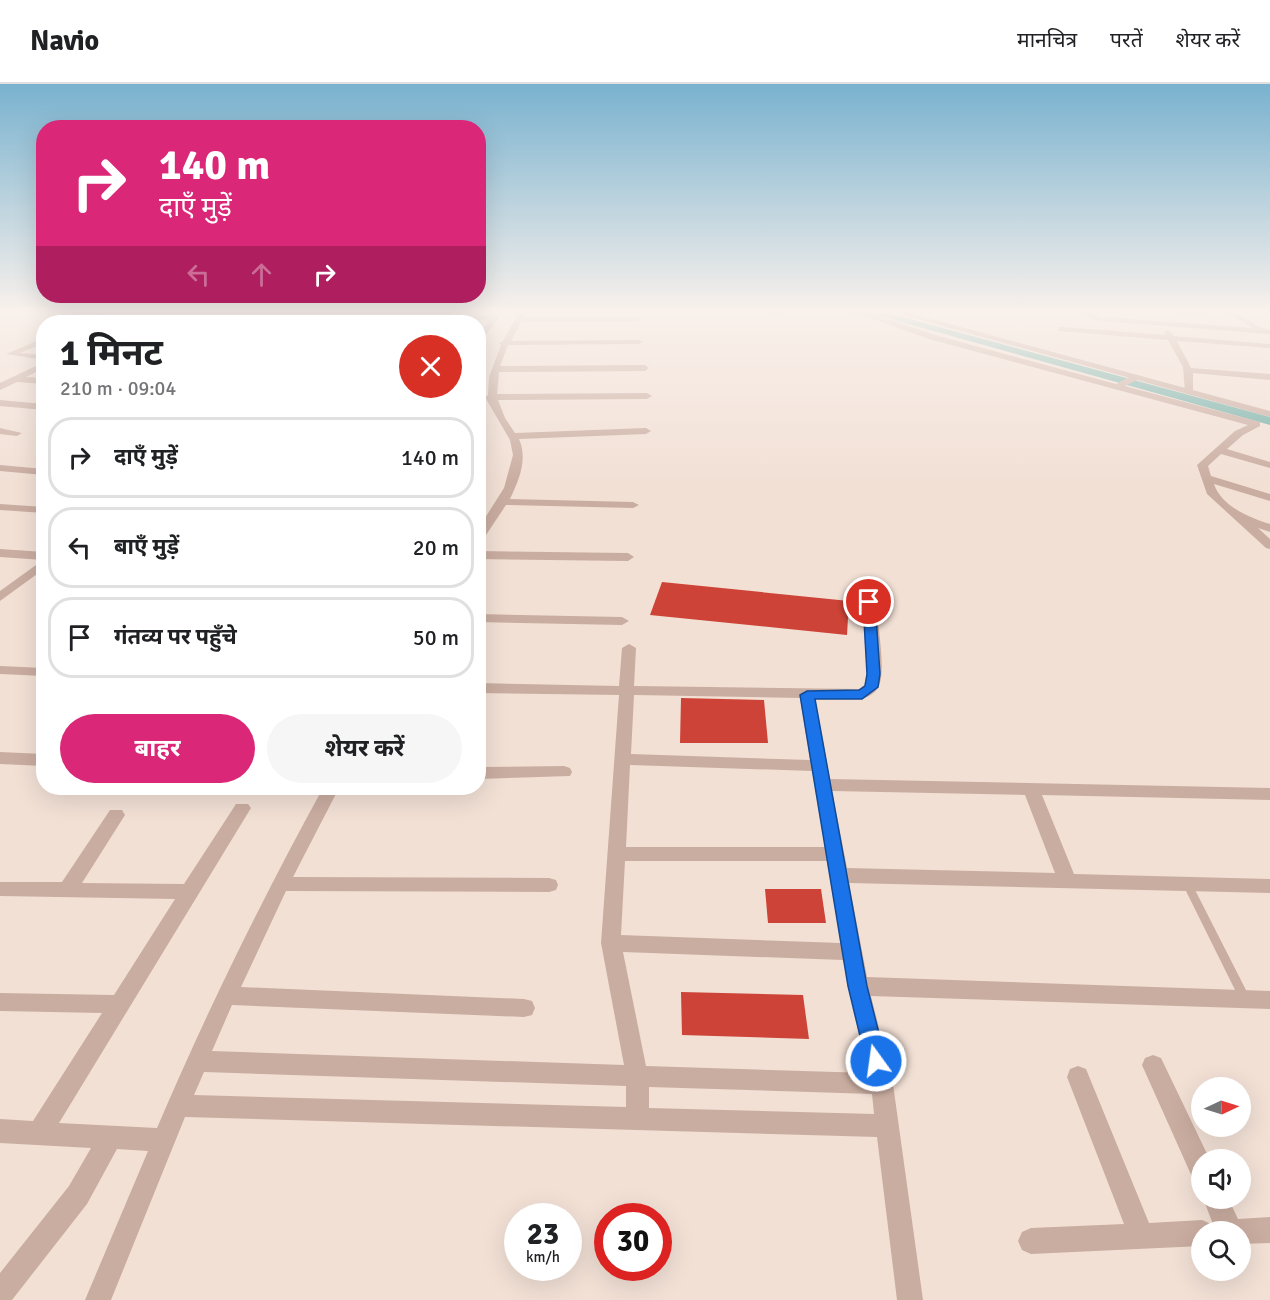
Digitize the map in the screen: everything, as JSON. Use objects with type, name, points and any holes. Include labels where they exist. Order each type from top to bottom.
[{"type":"street","points":[[0,387],[36,368]]},
{"type":"street","points":[[486,526],[502,502],[515,473],[518,453],[513,436],[499,417],[490,397],[495,369],[645,368]]},
{"type":"street","points":[[1068,368],[1127,381],[1189,387],[1270,414]]},
{"type":"street","points":[[1083,368],[1270,428]]},
{"type":"street","points":[[1189,387],[1189,370],[1270,377]]},
{"type":"street","points":[[0,378],[36,380]]},
{"type":"street","points":[[490,397],[647,396]]},
{"type":"street","points":[[0,403],[36,406]]},
{"type":"street","points":[[1257,424],[1239,433],[1202,465],[1211,492],[1270,546]]},
{"type":"street","points":[[0,431],[17,433]]},
{"type":"street","points":[[513,436],[646,431]]},
{"type":"street","points":[[1220,450],[1270,465]]},
{"type":"street","points":[[0,468],[36,471]]},
{"type":"street","points":[[1206,478],[1270,498]]},
{"type":"street","points":[[502,502],[633,505]]},
{"type":"street","points":[[0,507],[36,509]]},
{"type":"street","points":[[1236,517],[1270,528]]},
{"type":"street","points":[[0,553],[36,555]]},
{"type":"street","points":[[486,555],[628,557]]},
{"type":"street","points":[[0,597],[36,568]]},
{"type":"street","points":[[486,688],[807,695],[862,694],[871,687],[874,674],[869,602]]},
{"type":"street","points":[[486,618],[622,621]]},
{"type":"street","points":[[629,648],[611,943],[637,1076],[638,1119]]},
{"type":"street","points":[[0,670],[36,672]]},
{"type":"street","points":[[807,695],[858,986],[882,1084],[910,1300]]},
{"type":"street","points":[[0,758],[36,760]]},
{"type":"street","points":[[622,759],[1031,789],[1270,794]]},
{"type":"street","points":[[486,773],[564,772]]},
{"type":"street","points":[[1031,789],[1068,882]]},
{"type":"street","points":[[98,1300],[196,1061],[280,884],[327,795]]},
{"type":"street","points":[[40,1132],[242,808]]},
{"type":"street","points":[[67,890],[116,815]]},
{"type":"street","points":[[617,854],[835,854]]},
{"type":"street","points":[[838,875],[1270,886]]},
{"type":"street","points":[[280,884],[549,885]]},
{"type":"street","points":[[0,889],[189,892]]},
{"type":"street","points":[[611,943],[852,952]]},
{"type":"street","points":[[858,986],[1270,1000]]},
{"type":"street","points":[[226,996],[524,1008]]},
{"type":"street","points":[[0,1002],[120,1004]]},
{"type":"street","points":[[196,1061],[882,1084]]},
{"type":"street","points":[[1153,1065],[1192,1149]]},
{"type":"street","points":[[1078,1077],[1142,1236]]},
{"type":"street","points":[[177,1106],[887,1126]]},
{"type":"street","points":[[0,1131],[162,1140]]},
{"type":"street","points":[[0,1294],[78,1195],[111,1136]]},
{"type":"street","points":[[1251,1230],[1270,1230]]},
{"type":"street","points":[[1031,1241],[1191,1234]]},
{"type":"lane","points":[[1188,885],[1246,1000]]},
{"type":"building","points":[[662,582],[849,601],[847,635],[650,615]]},
{"type":"building","points":[[681,698],[764,700],[768,743],[680,743]]},
{"type":"building","points":[[765,889],[821,889],[826,923],[768,923]]},
{"type":"building","points":[[681,992],[803,995],[809,1039],[682,1035]]},
{"type":"waterway","points":[[1075,368],[1270,421]]},
{"type":"route","points":[[869,602],[874,674],[871,687],[862,694],[807,695],[858,986],[876,1061]]}]
